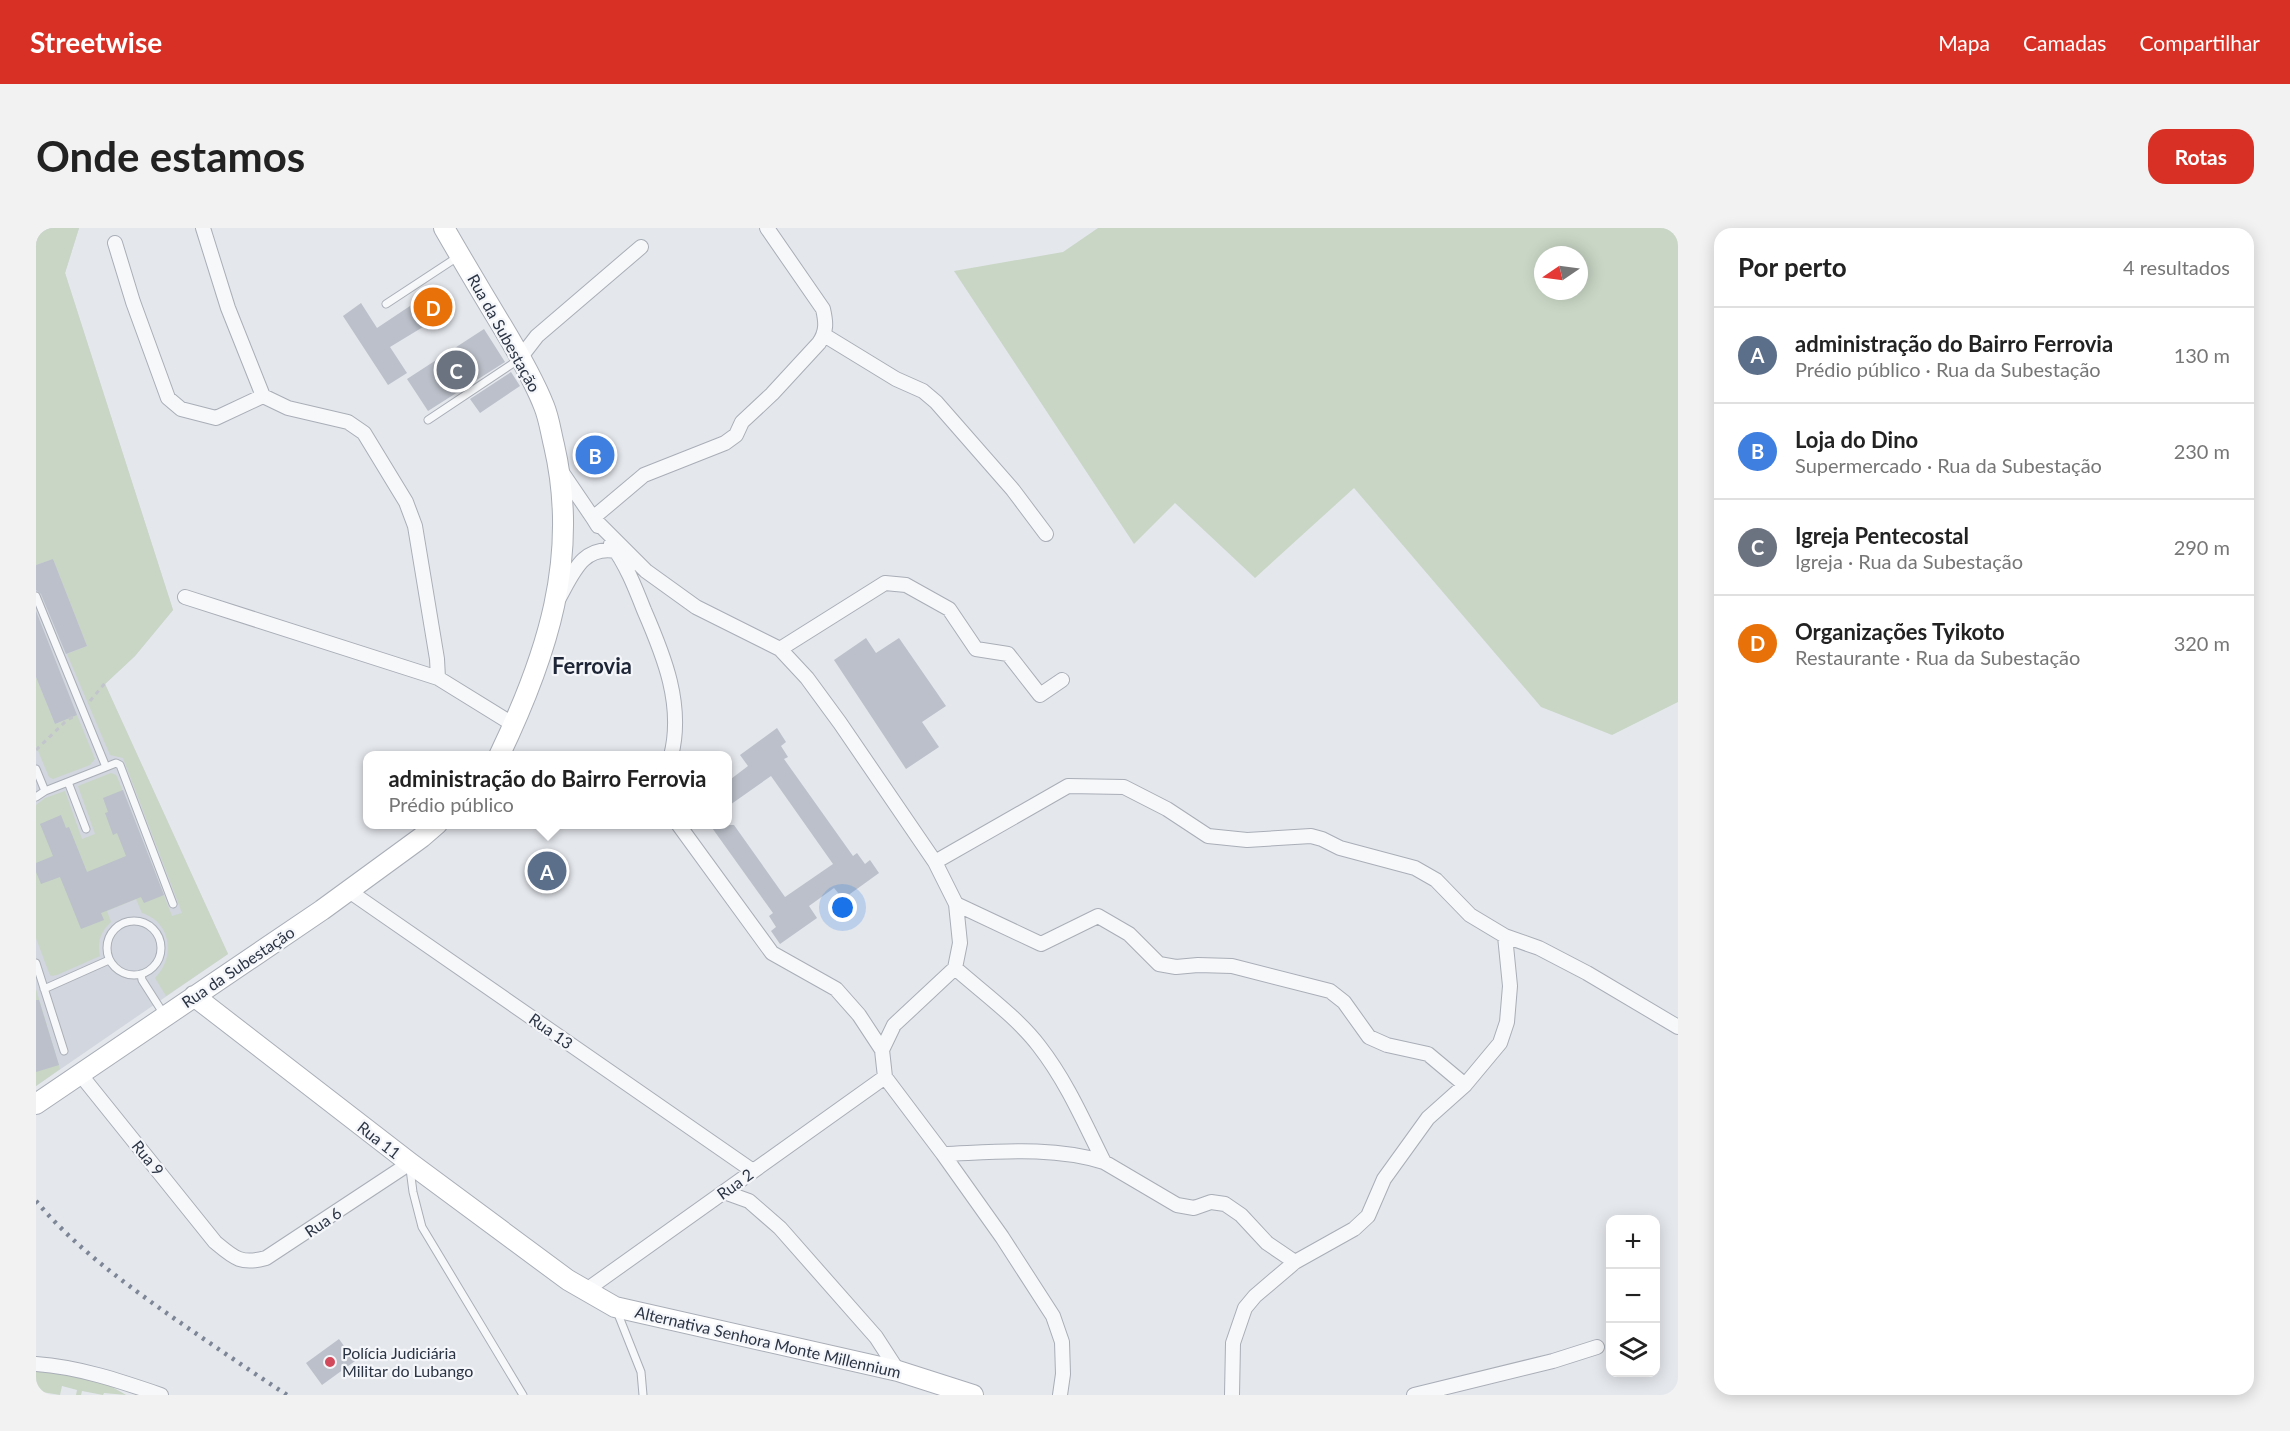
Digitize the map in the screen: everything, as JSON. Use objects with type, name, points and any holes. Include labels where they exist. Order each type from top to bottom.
[{"type":"street","points":[[203,228],[228,308],[263,396],[288,408],[348,422],[364,433],[406,502],[415,526],[437,659],[438,678]]},
{"type":"street","name":"Rua da Subestação","points":[[444,228],[520,358],[544,406],[559,466],[564,507],[561,573],[554,606],[543,647],[514,725],[501,751]]},
{"type":"street","points":[[593,519],[644,475],[715,448],[731,439],[736,435],[742,422],[772,394],[819,343],[824,334],[826,321],[823,309],[767,228]]},
{"type":"street","points":[[115,243],[133,302],[168,398],[181,409],[216,418],[263,396]]},
{"type":"street","points":[[520,358],[537,336],[640,246]]},
{"type":"street","points":[[824,334],[896,380],[923,391],[936,402],[1012,490],[1046,534]]},
{"type":"street","points":[[559,466],[616,551],[633,584],[663,656],[674,695],[676,736],[672,751]]},
{"type":"street","points":[[593,519],[646,571],[696,608],[780,649],[807,678],[840,723],[935,862],[956,904],[960,943],[955,968],[894,1025],[882,1050]]},
{"type":"street","points":[[554,606],[576,568],[585,558],[603,549],[616,551]]},
{"type":"street","points":[[780,649],[885,583],[906,585],[949,609],[976,649],[1008,654],[1040,695],[1062,680]]},
{"type":"street","points":[[185,597],[438,678],[514,725]]},
{"type":"street","points":[[935,862],[1068,786],[1124,787],[1167,809],[1208,836],[1247,840],[1311,836],[1340,848],[1415,868],[1436,880],[1470,915],[1505,936],[1539,948],[1558,958],[1678,1027]]},
{"type":"street","name":"Rua da Subestação","points":[[36,1104],[349,891],[432,829]]},
{"type":"street","points":[[681,829],[772,953],[836,990],[859,1015],[882,1050],[885,1077],[1002,1237],[1053,1316],[1062,1342],[1063,1374],[1060,1395]]},
{"type":"street","name":"Rua 13","points":[[349,891],[753,1171]]},
{"type":"street","points":[[956,904],[1041,944],[1098,916],[1130,934],[1159,964],[1176,967],[1232,966],[1330,991],[1344,1002],[1369,1037],[1387,1045],[1428,1054],[1465,1085]]},
{"type":"street","points":[[1232,1395],[1233,1343],[1245,1308],[1254,1296],[1295,1262],[1354,1229],[1368,1216],[1384,1179],[1428,1118],[1465,1085],[1500,1043],[1504,1033],[1510,986],[1505,936]]},
{"type":"street","points":[[955,968],[1028,1033],[1039,1046],[1065,1082],[1104,1162]]},
{"type":"street","name":"Rua 11","points":[[194,996],[410,1163],[568,1280]]},
{"type":"street","name":"Rua 9","points":[[80,1074],[215,1242],[231,1255]]},
{"type":"street","name":"Rua 2","points":[[585,1291],[885,1077]]},
{"type":"street","points":[[944,1155],[1041,1151],[1104,1162],[1177,1204],[1194,1208],[1211,1202],[1225,1204],[1241,1215],[1267,1243],[1295,1262]]},
{"type":"street","name":"Rua 6","points":[[231,1255],[242,1261],[253,1262],[266,1258],[410,1163]]},
{"type":"street","points":[[724,1192],[749,1202],[780,1228],[876,1337],[898,1371]]},
{"type":"street","name":"Alternativa Senhora Monte Millennium","points":[[568,1280],[615,1307],[898,1371],[973,1395]]},
{"type":"street","points":[[1414,1395],[1553,1361],[1597,1347]]},
{"type":"street","points":[[36,1364],[61,1365],[161,1395]]},
{"type":"lane","points":[[386,304],[460,256]]},
{"type":"lane","points":[[429,420],[520,358]]},
{"type":"lane","points":[[36,596],[106,767]]},
{"type":"lane","points":[[36,797],[45,791],[116,763],[120,765],[173,904]]},
{"type":"lane","points":[[36,769],[45,791]]},
{"type":"lane","points":[[68,782],[86,829]]},
{"type":"lane","points":[[131,920],[149,924],[160,939],[161,948],[156,964],[141,974],[124,974],[116,969],[110,960],[106,945],[109,935],[122,922],[131,920]]},
{"type":"lane","points":[[44,989],[110,960]]},
{"type":"lane","points":[[36,963],[64,1051]]},
{"type":"lane","points":[[141,974],[142,980],[165,1016]]},
{"type":"lane","points":[[410,1163],[413,1192],[422,1227],[522,1395]]},
{"type":"lane","points":[[615,1307],[641,1372],[643,1395]]},
{"type":"path","points":[[36,750],[67,720],[77,715],[105,684]]},
{"type":"shaded area","points":[[36,228],[79,228],[65,273],[173,610],[135,656],[105,684],[228,954],[36,1086]]},
{"type":"green space","points":[[36,228],[79,228],[65,273],[173,610],[135,656],[105,684],[228,954],[166,996],[155,978],[162,970],[166,960],[167,941],[159,924],[142,913],[136,899],[107,911],[111,922],[100,938],[100,956],[57,975],[51,976],[49,973],[36,938],[36,805],[45,798],[65,791],[82,839],[95,834],[78,786],[111,773],[118,779],[172,916],[182,913],[123,758],[110,755],[67,654],[87,646],[53,559],[36,565]]},
{"type":"green space","points":[[1098,228],[1678,228],[1678,702],[1612,735],[1541,707],[1354,488],[1255,578],[1175,503],[1134,544],[954,271],[1063,252]]},
{"type":"green space","points":[[36,677],[55,724],[77,715],[95,759],[90,765],[53,779],[49,777],[36,746]]},
{"type":"green space","points":[[36,989],[60,1069],[36,1086]]},
{"type":"green space","points":[[36,1372],[83,1377],[106,1384],[126,1395],[104,1393],[103,1395],[82,1391],[81,1395],[76,1395],[77,1390],[62,1386],[60,1395],[36,1391]]},
{"type":"building","points":[[437,288],[451,310],[390,347],[407,373],[388,385],[343,316],[361,303],[377,328]]},
{"type":"building","points":[[484,329],[505,362],[428,411],[407,379]]},
{"type":"building","points":[[511,372],[520,386],[480,413],[470,399]]},
{"type":"building","points":[[53,559],[87,646],[66,654],[41,594],[36,590],[36,565]]},
{"type":"building","points":[[36,611],[77,715],[55,724],[36,677]]},
{"type":"building","points":[[866,638],[876,653],[899,638],[946,706],[922,722],[939,747],[906,769],[834,660]]},
{"type":"building","points":[[777,728],[786,742],[781,746],[788,757],[784,759],[853,856],[857,853],[865,864],[870,860],[879,873],[843,899],[834,888],[809,906],[817,918],[780,944],[771,931],[776,927],[769,916],[773,913],[713,829],[732,829],[734,825],[785,897],[833,864],[771,776],[732,803],[732,778],[748,766],[740,755]]},
{"type":"building","points":[[123,790],[164,895],[144,903],[141,897],[101,913],[104,920],[81,929],[60,877],[41,884],[36,872],[36,863],[53,856],[40,824],[61,815],[66,828],[69,827],[87,872],[126,856],[117,833],[113,835],[105,813],[108,812],[103,798]]},
{"type":"building","points":[[36,1000],[39,1000],[59,1065],[36,1072]]},
{"type":"building","name":"Polícia Judiciária Militar do Lubango","points":[[339,1339],[355,1361],[322,1385],[306,1363]]},
{"type":"railway","points":[[36,1201],[81,1247],[114,1274],[165,1312],[287,1395]]},
{"type":"place","name":"Organizações Tyikoto","points":[[433,307]]},
{"type":"place","name":"Igreja Pentecostal","points":[[456,370]]},
{"type":"place","name":"Loja do Dino","points":[[595,455]]},
{"type":"place","name":"administração do Bairro Ferrovia","points":[[547,871]]},
{"type":"place","name":"Polícia Judiciária Militar do Lubango","points":[[330,1362]]},
{"type":"district","name":"Ferrovia","points":[[592,666]]}]
